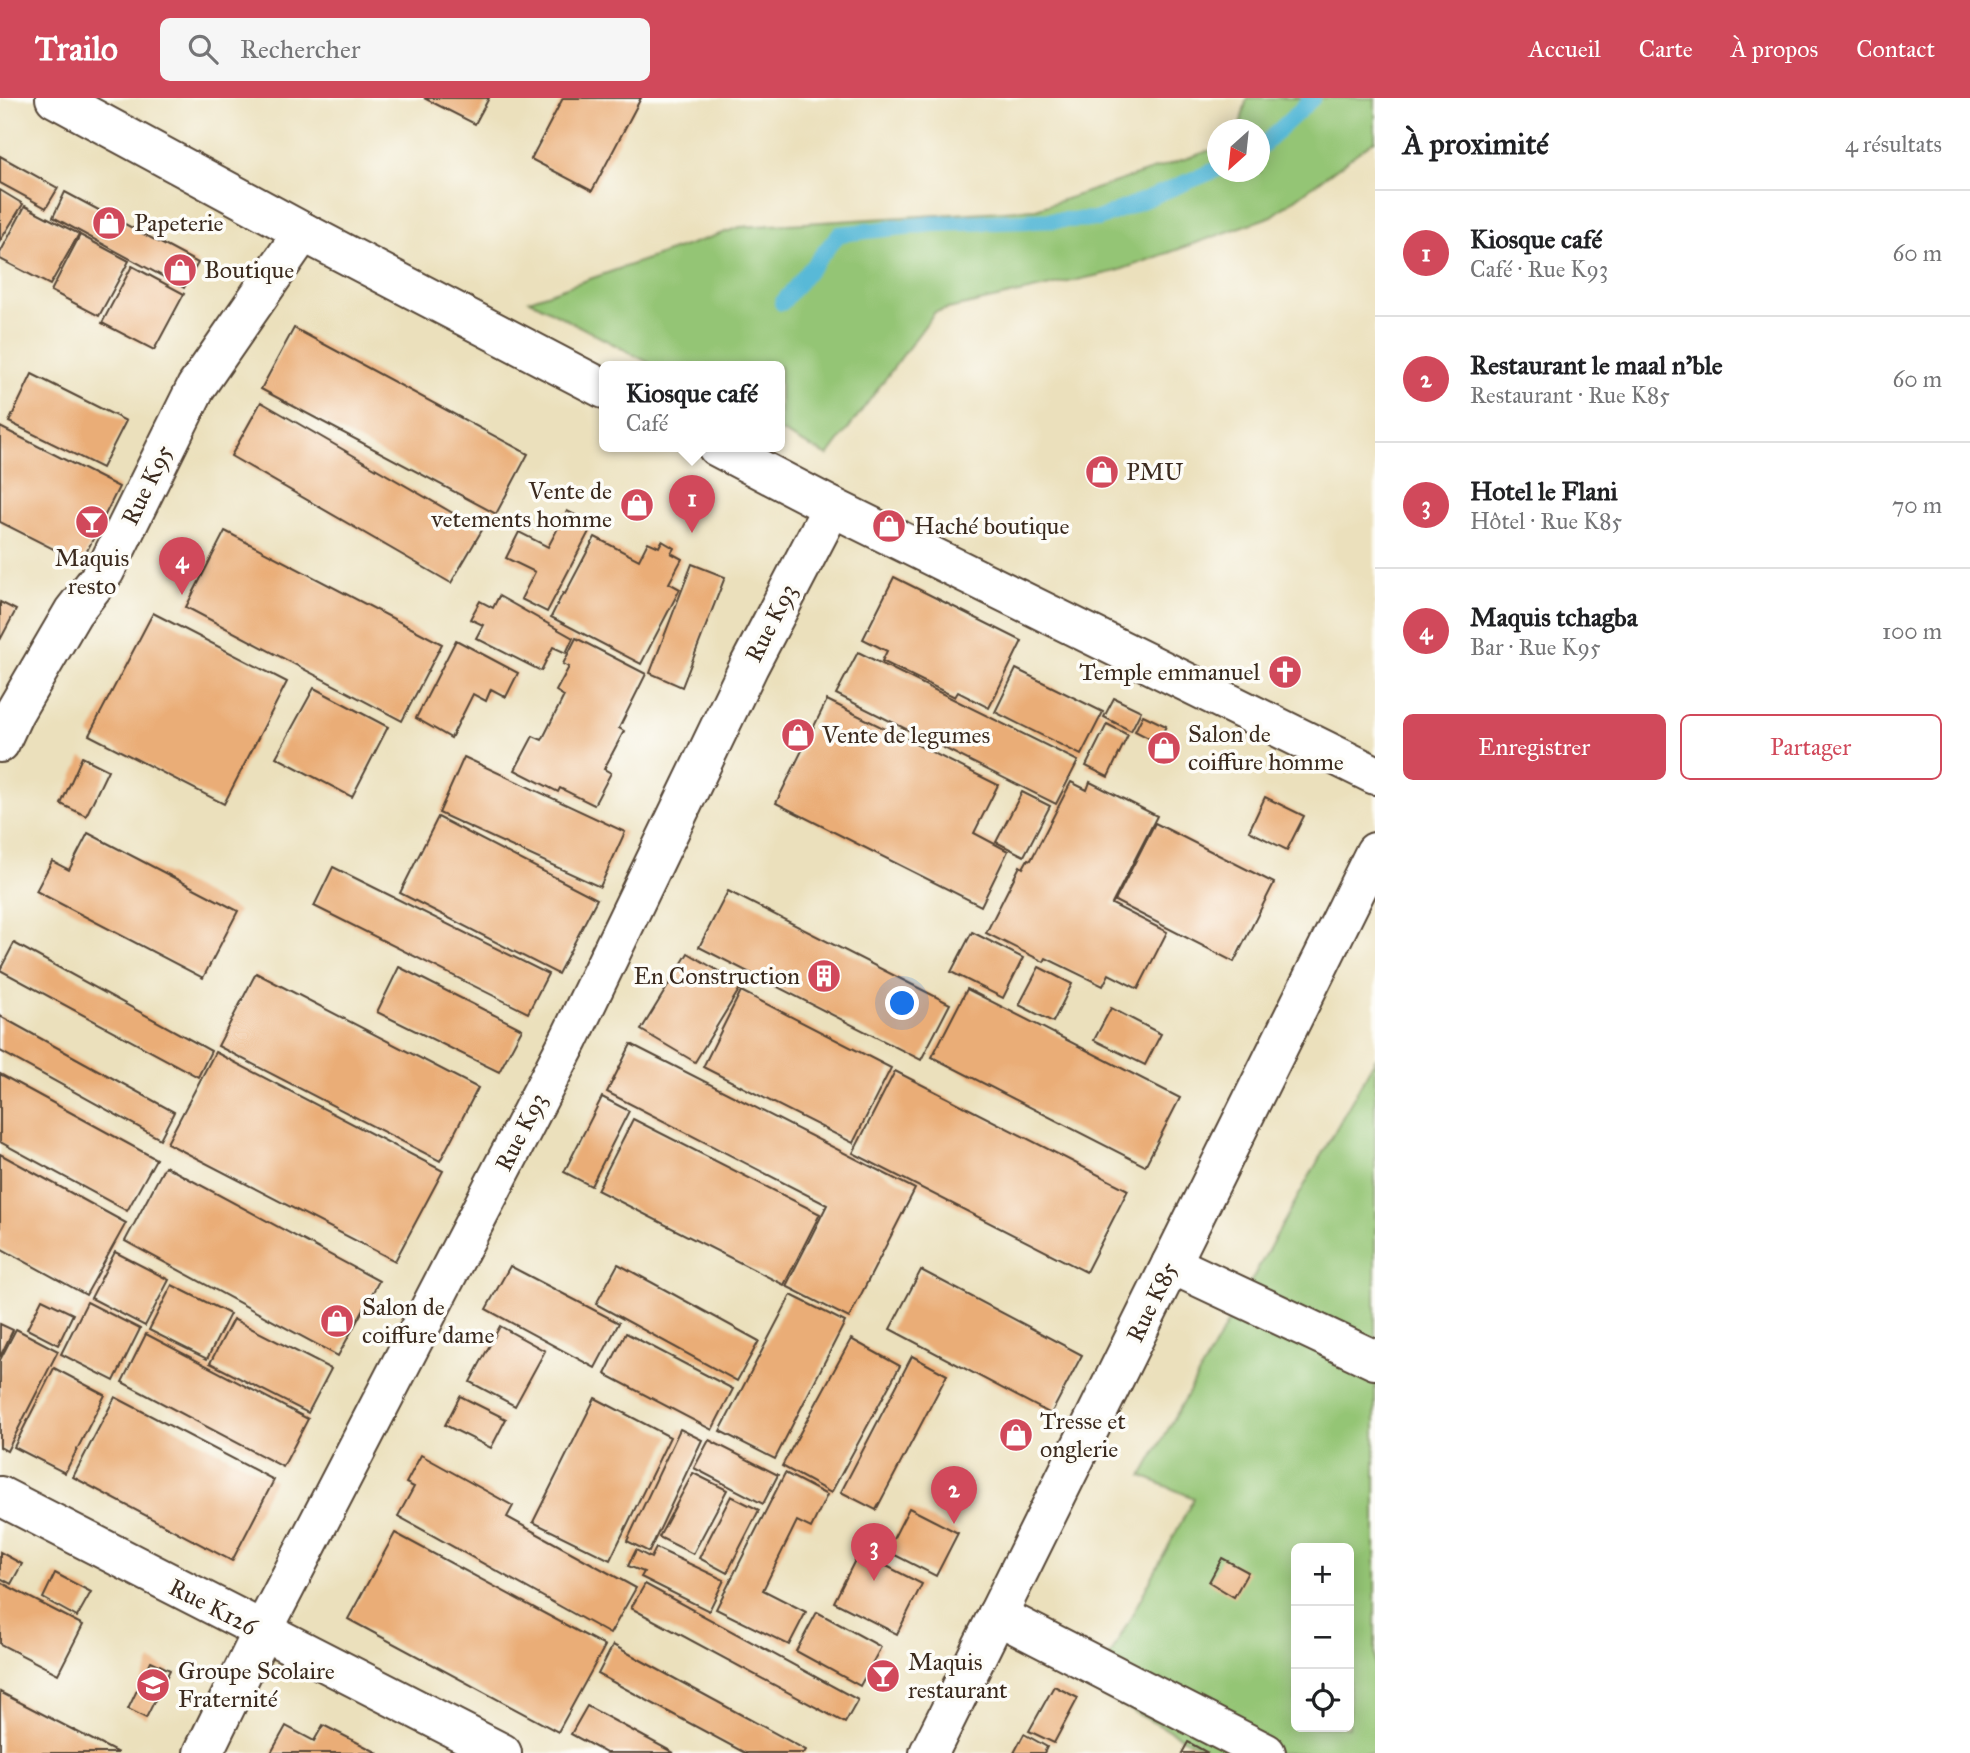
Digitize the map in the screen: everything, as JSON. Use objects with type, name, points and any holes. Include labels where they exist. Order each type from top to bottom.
[{"type":"street","points":[[55,98],[303,232],[599,386]]},
{"type":"street","name":"Rue K95","points":[[0,743],[14,713],[73,612],[105,571],[196,387],[303,232]]},
{"type":"street","points":[[728,452],[832,507],[1375,775]]},
{"type":"street","name":"Rue K93","points":[[202,1753],[569,1038],[749,666],[832,507]]},
{"type":"street","name":"Rue K85","points":[[929,1753],[1375,852]]},
{"type":"street","points":[[1171,1264],[1375,1360]]},
{"type":"street","name":"Rue K126","points":[[0,1496],[502,1753]]},
{"type":"street","points":[[997,1615],[1266,1753]]},
{"type":"green space","points":[[1247,98],[1375,98],[1375,140],[1272,216],[1117,271],[935,312],[828,456],[785,434],[785,361],[646,361],[529,300],[740,227],[1036,209],[1207,151],[1207,182],[1270,182],[1270,119],[1242,119]]},
{"type":"green space","points":[[1375,1059],[1375,1753],[1212,1753],[1092,1690],[1194,1498],[1142,1476]]},
{"type":"building","points":[[424,98],[489,98],[475,124]]},
{"type":"building","points":[[563,98],[641,98],[592,191],[531,159]]},
{"type":"building","points":[[0,156],[58,188],[46,208],[0,183]]},
{"type":"building","points":[[0,190],[23,204],[0,241]]},
{"type":"building","points":[[65,192],[198,263],[184,288],[53,217]]},
{"type":"building","points":[[25,206],[79,234],[50,285],[0,259],[0,253]]},
{"type":"building","points":[[80,235],[129,261],[99,316],[51,291]]},
{"type":"building","points":[[132,266],[184,294],[154,350],[102,323]]},
{"type":"building","points":[[294,328],[528,454],[496,514],[261,389]]},
{"type":"building","points":[[32,374],[126,421],[102,468],[9,422]]},
{"type":"building","points":[[261,402],[482,530],[451,583],[231,456]]},
{"type":"building","points":[[0,427],[119,487],[81,563],[0,522]]},
{"type":"building","points":[[567,511],[593,524],[547,612],[521,599],[535,572],[506,558],[519,532],[548,547]]},
{"type":"building","points":[[225,531],[442,644],[402,721],[186,607]]},
{"type":"building","points":[[595,537],[639,560],[648,542],[659,547],[662,541],[674,548],[671,553],[682,559],[669,583],[680,589],[641,664],[551,617]]},
{"type":"building","points":[[692,564],[725,577],[682,687],[650,673]]},
{"type":"building","points":[[894,577],[1022,641],[989,708],[958,692],[955,697],[882,661],[887,651],[863,639]]},
{"type":"building","points":[[499,596],[573,638],[566,653],[553,647],[541,671],[476,638],[483,625],[470,619],[480,601],[493,608]]},
{"type":"building","points":[[0,602],[16,610],[0,640]]},
{"type":"building","points":[[153,613],[287,682],[224,804],[89,735]]},
{"type":"building","points":[[576,638],[646,674],[619,728],[624,731],[604,769],[611,773],[594,805],[560,788],[558,792],[515,770],[533,736],[542,740],[564,696],[556,691],[569,667],[563,664]]},
{"type":"building","points":[[456,640],[518,673],[506,697],[491,689],[486,701],[473,694],[451,738],[416,718]]},
{"type":"building","points":[[858,652],[1078,761],[1056,804],[836,694]]},
{"type":"building","points":[[1016,669],[1103,712],[1081,755],[995,712]]},
{"type":"building","points":[[314,688],[388,727],[352,797],[276,757]]},
{"type":"building","points":[[1114,698],[1141,711],[1131,731],[1104,717]]},
{"type":"building","points":[[827,700],[998,785],[974,833],[1008,851],[981,906],[776,803]]},
{"type":"building","points":[[1143,715],[1166,726],[1158,743],[1135,731]]},
{"type":"building","points":[[1107,724],[1128,735],[1108,777],[1086,766]]},
{"type":"building","points":[[82,757],[108,770],[86,816],[61,804]]},
{"type":"building","points":[[464,757],[625,832],[600,887],[439,813]]},
{"type":"building","points":[[1071,782],[1087,790],[1090,782],[1157,816],[1112,904],[1167,932],[1138,989],[1109,974],[1103,986],[1046,958],[1044,962],[986,933],[1020,866],[1023,868],[1028,859],[1031,860]]},
{"type":"building","points":[[1022,792],[1050,806],[1024,856],[996,842]]},
{"type":"building","points":[[1265,797],[1304,816],[1287,850],[1249,831]]},
{"type":"building","points":[[438,817],[597,899],[558,974],[400,893]]},
{"type":"building","points":[[1155,823],[1274,883],[1234,962],[1115,901]]},
{"type":"building","points":[[88,833],[238,911],[203,978],[36,891],[52,861],[69,870]]},
{"type":"building","points":[[333,867],[548,974],[528,1013],[314,906]]},
{"type":"building","name":"En Construction","points":[[728,891],[950,1004],[921,1060],[699,947]]},
{"type":"building","points":[[972,932],[1023,958],[1003,998],[951,972]]},
{"type":"building","points":[[14,943],[211,1051],[198,1077],[0,970]]},
{"type":"building","points":[[688,953],[742,985],[695,1062],[641,1030]]},
{"type":"building","points":[[399,967],[522,1029],[499,1072],[377,1012]]},
{"type":"building","points":[[1039,967],[1072,984],[1053,1022],[1019,1005]]},
{"type":"building","points":[[256,973],[478,1088],[440,1161],[218,1046]]},
{"type":"building","points":[[967,989],[1180,1098],[1145,1166],[932,1057]]},
{"type":"building","points":[[741,991],[891,1068],[853,1143],[703,1067]]},
{"type":"building","points":[[1111,1008],[1161,1034],[1145,1065],[1094,1040]]},
{"type":"building","points":[[0,1016],[174,1112],[160,1139],[0,1051]]},
{"type":"building","points":[[631,1044],[915,1189],[849,1318],[786,1286],[827,1205],[607,1092]]},
{"type":"building","points":[[215,1052],[443,1171],[395,1261],[167,1143]]},
{"type":"building","points":[[895,1071],[1128,1190],[1086,1272],[853,1153]]},
{"type":"building","points":[[0,1074],[156,1159],[127,1211],[0,1142]]},
{"type":"building","points":[[602,1097],[629,1111],[591,1186],[564,1172]]},
{"type":"building","points":[[633,1119],[820,1214],[784,1285],[597,1190]]},
{"type":"building","points":[[0,1154],[126,1223],[86,1295],[0,1248]]},
{"type":"building","points":[[165,1166],[379,1281],[338,1356],[125,1241]]},
{"type":"building","points":[[115,1252],[169,1280],[145,1326],[91,1298]]},
{"type":"building","points":[[618,1264],[759,1341],[737,1381],[596,1304]]},
{"type":"building","points":[[510,1266],[619,1323],[595,1368],[486,1309]]},
{"type":"building","points":[[921,1270],[1082,1355],[1051,1414],[890,1329]]},
{"type":"building","points":[[172,1285],[230,1314],[207,1359],[149,1330]]},
{"type":"building","points":[[791,1295],[845,1322],[775,1459],[720,1431]]},
{"type":"building","points":[[42,1299],[73,1314],[58,1345],[27,1329]]},
{"type":"building","points":[[87,1302],[140,1329],[114,1381],[61,1354]]},
{"type":"building","points":[[233,1319],[331,1369],[308,1413],[210,1363]]},
{"type":"building","points":[[0,1324],[13,1330],[0,1357]]},
{"type":"building","points":[[500,1326],[545,1351],[515,1406],[470,1382]]},
{"type":"building","points":[[16,1329],[58,1351],[7,1451],[0,1447],[0,1360]]},
{"type":"building","points":[[626,1333],[733,1389],[712,1430],[605,1374]]},
{"type":"building","points":[[146,1334],[308,1419],[283,1467],[122,1382]]},
{"type":"building","points":[[851,1339],[900,1366],[831,1493],[782,1466]]},
{"type":"building","points":[[912,1356],[947,1375],[876,1510],[841,1492]]},
{"type":"building","points":[[54,1368],[105,1395],[65,1473],[14,1447]]},
{"type":"building","points":[[460,1396],[506,1419],[491,1448],[445,1425]]},
{"type":"building","points":[[115,1397],[274,1480],[232,1561],[73,1477]]},
{"type":"building","points":[[595,1398],[670,1437],[610,1560],[533,1522]]},
{"type":"building","points":[[680,1429],[702,1440],[649,1552],[627,1541]]},
{"type":"building","points":[[709,1440],[778,1475],[763,1504],[694,1468]]},
{"type":"building","points":[[421,1455],[513,1506],[507,1517],[636,1588],[610,1634],[398,1516],[414,1487],[406,1483]]},
{"type":"building","points":[[693,1473],[727,1490],[693,1554],[659,1537]]},
{"type":"building","points":[[785,1473],[827,1495],[811,1528],[797,1521],[763,1590],[806,1612],[789,1645],[716,1609]]},
{"type":"building","points":[[731,1496],[759,1510],[727,1573],[699,1558]]},
{"type":"building","points":[[909,1508],[958,1533],[936,1576],[887,1551]]},
{"type":"building","points":[[395,1533],[605,1646],[558,1732],[348,1619]]},
{"type":"building","points":[[656,1548],[724,1580],[709,1611],[641,1577],[644,1572],[628,1566],[636,1550],[651,1558]]},
{"type":"building","points":[[0,1552],[22,1564],[11,1584],[0,1578]]},
{"type":"building","points":[[859,1552],[922,1584],[897,1634],[834,1602]]},
{"type":"building","points":[[1222,1558],[1248,1572],[1234,1597],[1209,1582]]},
{"type":"building","points":[[55,1573],[91,1592],[77,1617],[43,1598]]},
{"type":"building","points":[[0,1582],[83,1625],[58,1674],[0,1644]]},
{"type":"building","points":[[645,1584],[858,1700],[845,1723],[631,1608]]},
{"type":"building","points":[[817,1612],[881,1647],[860,1686],[796,1651]]},
{"type":"building","points":[[613,1645],[806,1750],[804,1753],[745,1753],[598,1674]]},
{"type":"building","points":[[151,1661],[170,1670],[146,1718],[128,1709]]},
{"type":"building","points":[[1054,1686],[1078,1698],[1054,1743],[1029,1731]]},
{"type":"building","points":[[0,1692],[118,1753],[0,1753]]},
{"type":"building","points":[[587,1706],[674,1753],[606,1753],[571,1734]]},
{"type":"building","points":[[323,1725],[378,1753],[271,1753],[286,1726],[314,1741]]},
{"type":"building","points":[[1024,1734],[1047,1747],[1044,1753],[1014,1753]]},
{"type":"building","points":[[1188,1742],[1208,1753],[1182,1753]]},
{"type":"waterway","points":[[1270,139],[1313,98]]},
{"type":"waterway","points":[[782,303],[839,234],[933,224],[1098,219],[1207,174]]},
{"type":"place","name":"Papeterie","points":[[109,223]]},
{"type":"place","name":"Boutique","points":[[180,270]]},
{"type":"place","name":"PMU","points":[[1102,472]]},
{"type":"place","name":"Vente de vetements homme","points":[[637,505]]},
{"type":"place","name":"Maquis resto","points":[[92,522]]},
{"type":"place","name":"Haché boutique","points":[[889,526]]},
{"type":"place","name":"Kiosque café","points":[[692,533]]},
{"type":"place","name":"Maquis tchagba","points":[[182,595]]},
{"type":"place","name":"Temple emmanuel","points":[[1285,672]]},
{"type":"place","name":"Vente de legumes","points":[[798,735]]},
{"type":"place","name":"Salon de coiffure homme","points":[[1164,748]]},
{"type":"place","name":"En Construction","points":[[824,976]]},
{"type":"place","name":"Salon de coiffure dame","points":[[337,1321]]},
{"type":"place","name":"Tresse et onglerie","points":[[1016,1435]]},
{"type":"place","name":"Restaurant le maal n'ble","points":[[954,1524]]},
{"type":"place","name":"Hotel le Flani","points":[[874,1581]]},
{"type":"place","name":"Maquis restaurant","points":[[883,1676]]},
{"type":"place","name":"Groupe Scolaire Fraternité","points":[[153,1685]]}]
